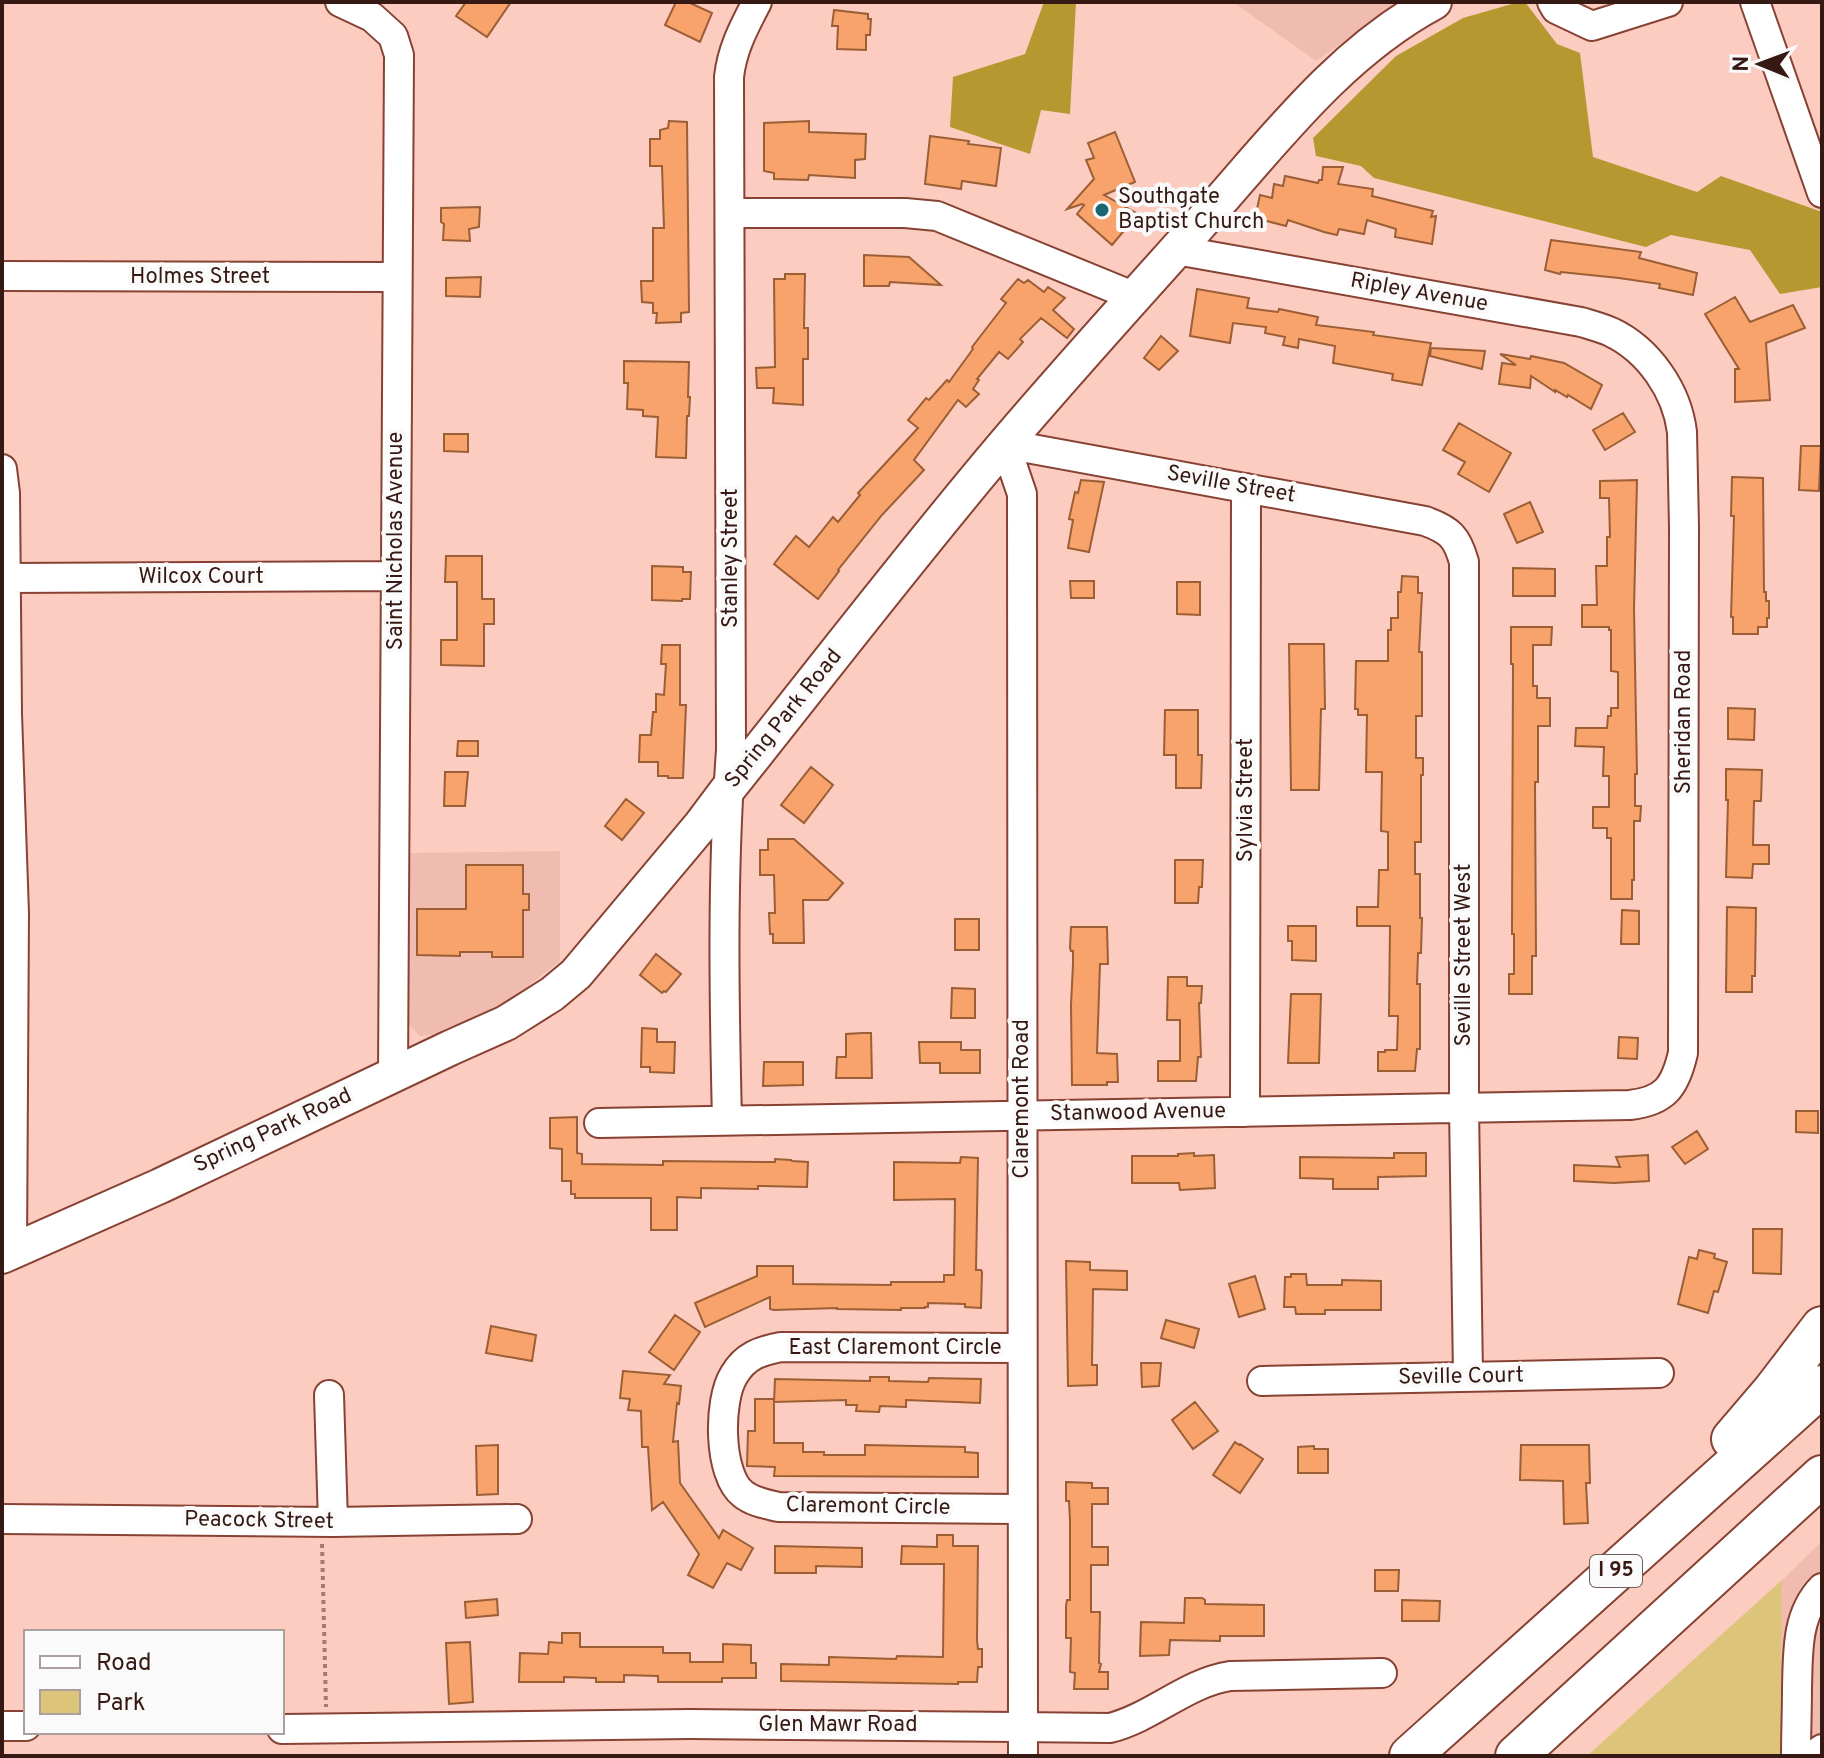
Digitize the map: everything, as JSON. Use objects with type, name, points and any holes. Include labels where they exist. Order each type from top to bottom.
[{"type":"highway","points":[[1638,1551],[1773,1391],[1822,1327]]},
{"type":"highway","name":"I 95","points":[[1410,1756],[1822,1386]]},
{"type":"highway","points":[[1516,1756],[1822,1476]]},
{"type":"main road","name":"Spring Park Road","points":[[7,1254],[160,1186],[506,1023],[576,974],[701,825],[1005,444],[1133,296],[1342,68],[1432,2]]},
{"type":"street","points":[[340,2],[380,10]]},
{"type":"street","name":"Stanley Street","points":[[727,1120],[724,992],[731,750],[729,77],[731,58],[738,39],[757,2]]},
{"type":"street","points":[[1554,6],[1592,26],[1668,2]]},
{"type":"street","points":[[1755,2],[1822,193]]},
{"type":"street","name":"Saint Nicholas Avenue","points":[[380,10],[399,55],[393,1076]]},
{"type":"street","points":[[731,213],[905,213],[937,216],[1133,296]]},
{"type":"street","name":"Ripley Avenue","points":[[1176,250],[1581,322],[1612,333],[1640,351],[1651,363]]},
{"type":"street","name":"Holmes Street","points":[[2,276],[397,277]]},
{"type":"street","name":"Sheridan Road","points":[[1651,363],[1671,393],[1682,432],[1683,1053],[1671,1086]]},
{"type":"street","name":"Seville Street","points":[[1005,444],[1425,521],[1440,526],[1454,536]]},
{"type":"street","name":"Claremont Road","points":[[1005,444],[1022,494],[1023,1756]]},
{"type":"street","points":[[2,469],[6,578],[4,714],[14,913],[7,1254]]},
{"type":"street","name":"Sylvia Street","points":[[1245,1112],[1246,488]]},
{"type":"street","name":"Seville Street West","points":[[1454,536],[1464,562],[1464,1107],[1468,1376]]},
{"type":"street","name":"Wilcox Court","points":[[6,578],[396,576]]},
{"type":"street","name":"Stanwood Avenue","points":[[599,1123],[1630,1105],[1647,1103],[1663,1095],[1671,1086]]},
{"type":"street","name":"East Claremont Circle","points":[[724,1425],[724,1399],[732,1377],[744,1361],[762,1350],[781,1347],[1022,1348]]},
{"type":"street","name":"Seville Court","points":[[1262,1381],[1659,1373]]},
{"type":"street","points":[[327,1522],[329,1395]]},
{"type":"street","name":"Claremont Circle","points":[[724,1425],[725,1460],[731,1481],[742,1494],[757,1503],[778,1507],[1022,1509]]},
{"type":"street","name":"Peacock Street","points":[[2,1519],[327,1522],[517,1519]]},
{"type":"street","points":[[1796,1756],[1801,1629],[1812,1600],[1822,1588]]},
{"type":"street","points":[[1801,1629],[1822,1656]]},
{"type":"street","name":"Glen Mawr Road","points":[[284,1729],[332,1738],[690,1724],[1110,1728],[1138,1718],[1190,1688],[1214,1679],[1230,1676],[1382,1673]]},
{"type":"street","points":[[2,1726],[24,1726]]},
{"type":"street","points":[[1813,1756],[1822,1749]]},
{"type":"path","points":[[327,1522],[332,1738]]},
{"type":"shaded area","points":[[1044,2],[1076,2],[1070,114],[1041,110],[1030,154],[950,127],[953,77],[1025,54]]},
{"type":"shaded area","points":[[1233,2],[1402,2],[1316,61]]},
{"type":"shaded area","points":[[1525,2],[1557,44],[1580,53],[1593,157],[1697,192],[1721,176],[1822,212],[1822,287],[1780,294],[1750,250],[1671,235],[1646,247],[1374,178],[1361,166],[1316,156],[1313,138],[1396,56],[1463,18]]},
{"type":"shaded area","points":[[560,851],[560,961],[510,1000],[439,1034],[420,1036],[406,1022],[408,853]]},
{"type":"shaded area","points":[[1822,1541],[1822,1756],[1780,1756],[1782,1580]]},
{"type":"green space","points":[[1782,1580],[1780,1756],[1587,1756]]},
{"type":"building","points":[[466,2],[511,2],[487,37],[456,16]]},
{"type":"building","points":[[676,2],[688,2],[712,13],[700,42],[665,25]]},
{"type":"building","points":[[834,10],[868,14],[868,19],[871,19],[866,50],[837,49],[838,26],[832,26]]},
{"type":"building","points":[[669,121],[687,122],[689,312],[681,313],[681,322],[656,323],[657,313],[653,313],[653,303],[642,302],[641,281],[653,281],[653,228],[664,228],[662,166],[650,166],[650,139],[660,139],[660,130],[668,128]]},
{"type":"building","points":[[809,121],[809,132],[866,134],[865,159],[855,160],[855,178],[809,175],[808,180],[774,179],[774,173],[764,171],[764,123]]},
{"type":"building","points":[[1115,132],[1135,182],[1104,195],[1138,214],[1112,245],[1077,214],[1084,205],[1067,209],[1094,179],[1086,160],[1094,158],[1088,143]]},
{"type":"building","points":[[930,136],[1001,148],[996,186],[962,181],[961,189],[925,184]]},
{"type":"building","points":[[1323,167],[1343,167],[1338,184],[1373,189],[1372,196],[1433,211],[1431,217],[1436,216],[1432,244],[1395,237],[1396,229],[1367,220],[1364,234],[1339,229],[1337,235],[1288,220],[1286,226],[1255,218],[1260,195],[1272,198],[1274,184],[1283,186],[1285,176],[1318,183],[1322,180]]},
{"type":"building","points":[[480,207],[479,227],[469,229],[470,241],[443,240],[441,208]]},
{"type":"building","points":[[1551,240],[1641,252],[1639,258],[1697,273],[1693,295],[1659,288],[1660,284],[1545,270]]},
{"type":"building","points":[[864,255],[909,257],[941,285],[890,282],[889,286],[864,286]]},
{"type":"building","points":[[785,274],[805,274],[804,328],[808,328],[808,359],[803,359],[803,405],[773,403],[774,388],[757,388],[756,368],[775,367],[774,279],[785,279]]},
{"type":"building","points":[[481,277],[480,297],[446,296],[446,278]]},
{"type":"building","points":[[1018,279],[1024,283],[1028,280],[1044,292],[1048,287],[1065,298],[1053,310],[1074,329],[1067,338],[1041,318],[1020,339],[1023,342],[1008,359],[999,352],[977,379],[973,389],[979,394],[966,407],[958,400],[914,460],[924,470],[882,515],[818,599],[774,564],[796,536],[809,547],[833,517],[838,522],[860,495],[858,493],[918,428],[908,420],[926,398],[929,400],[947,380],[949,382],[1006,303],[1001,299]]},
{"type":"building","points":[[1197,289],[1249,298],[1247,308],[1278,312],[1279,309],[1318,317],[1316,325],[1431,343],[1422,385],[1392,380],[1393,374],[1333,363],[1335,346],[1299,339],[1298,348],[1283,345],[1285,337],[1265,333],[1266,327],[1233,323],[1230,343],[1190,336]]},
{"type":"building","points":[[1735,297],[1750,322],[1793,305],[1805,328],[1766,343],[1770,400],[1735,402],[1735,369],[1739,369],[1705,314]]},
{"type":"building","points":[[1161,336],[1178,351],[1159,370],[1144,358]]},
{"type":"building","points":[[1431,348],[1485,351],[1482,369],[1430,356]]},
{"type":"building","points":[[1500,354],[1564,363],[1602,385],[1591,409],[1568,395],[1555,392],[1531,376],[1530,388],[1499,384],[1502,363],[1516,365]]},
{"type":"building","points":[[624,361],[689,362],[686,458],[656,457],[658,417],[643,416],[643,410],[627,409],[628,383],[624,383]]},
{"type":"building","points":[[1623,413],[1635,432],[1605,450],[1593,430]]},
{"type":"building","points":[[1459,423],[1511,453],[1489,492],[1458,474],[1465,462],[1443,450]]},
{"type":"building","points":[[444,434],[468,434],[468,452],[444,451]]},
{"type":"building","points":[[1801,446],[1821,446],[1819,491],[1799,490]]},
{"type":"building","points":[[1732,477],[1763,478],[1764,592],[1766,601],[1769,601],[1769,618],[1767,627],[1758,627],[1758,634],[1733,634]]},
{"type":"building","points":[[1081,480],[1104,482],[1089,552],[1068,548],[1073,520],[1069,519]]},
{"type":"building","points":[[1637,480],[1635,806],[1641,806],[1640,821],[1634,821],[1632,899],[1611,899],[1611,838],[1607,838],[1607,828],[1593,828],[1593,807],[1609,807],[1609,776],[1603,776],[1604,747],[1575,746],[1576,728],[1607,728],[1611,708],[1618,708],[1618,672],[1611,671],[1611,630],[1609,627],[1582,627],[1582,605],[1597,605],[1596,566],[1607,566],[1609,498],[1600,498],[1600,481]]},
{"type":"building","points":[[1530,502],[1543,532],[1517,543],[1504,514]]},
{"type":"building","points":[[446,556],[482,556],[482,599],[494,599],[494,624],[484,624],[484,666],[441,665],[441,640],[457,640],[457,582],[445,582]]},
{"type":"building","points":[[652,566],[683,567],[683,572],[691,572],[690,599],[652,600]]},
{"type":"building","points":[[1513,568],[1555,569],[1555,596],[1513,596]]},
{"type":"building","points":[[1402,576],[1418,577],[1418,593],[1422,593],[1419,652],[1422,652],[1422,716],[1416,716],[1416,758],[1423,758],[1423,775],[1421,842],[1415,842],[1415,874],[1420,874],[1422,918],[1417,984],[1420,984],[1420,1049],[1417,1049],[1415,1071],[1378,1071],[1378,1052],[1397,1050],[1398,1016],[1389,1016],[1390,926],[1357,926],[1357,907],[1378,907],[1379,870],[1388,870],[1388,832],[1381,831],[1382,772],[1366,772],[1367,715],[1358,715],[1358,709],[1355,709],[1356,661],[1388,661],[1388,630],[1391,630],[1391,618],[1398,618],[1398,592],[1401,592]]},
{"type":"building","points":[[1070,581],[1094,581],[1094,598],[1071,598]]},
{"type":"building","points":[[1177,582],[1200,582],[1200,615],[1177,614]]},
{"type":"building","points":[[1511,627],[1552,627],[1551,645],[1533,645],[1533,686],[1537,686],[1537,698],[1550,698],[1550,726],[1538,726],[1538,782],[1535,782],[1536,956],[1532,956],[1532,994],[1509,994],[1509,974],[1514,974]]},
{"type":"building","points":[[1289,644],[1324,644],[1325,709],[1321,709],[1319,790],[1291,790]]},
{"type":"building","points":[[662,645],[680,645],[680,705],[686,705],[683,778],[658,776],[658,762],[639,762],[640,735],[651,735],[656,694],[664,695],[666,664],[661,664]]},
{"type":"building","points":[[1728,708],[1755,709],[1754,740],[1728,739]]},
{"type":"building","points":[[1165,710],[1198,710],[1201,788],[1176,788],[1176,755],[1164,755]]},
{"type":"building","points":[[458,741],[478,741],[478,756],[457,756]]},
{"type":"building","points":[[811,767],[833,785],[804,823],[781,805]]},
{"type":"building","points":[[1726,769],[1762,770],[1761,801],[1754,801],[1753,845],[1769,845],[1769,864],[1753,864],[1752,878],[1726,877]]},
{"type":"building","points":[[445,772],[468,772],[465,806],[444,806]]},
{"type":"building","points":[[626,799],[644,813],[622,840],[605,826]]},
{"type":"building","points":[[768,839],[794,839],[843,883],[828,900],[803,900],[804,943],[773,943],[769,913],[775,913],[774,875],[760,875],[760,850],[768,850]]},
{"type":"building","points":[[1175,860],[1203,860],[1198,903],[1175,903]]},
{"type":"building","points":[[466,865],[523,865],[523,894],[529,894],[529,910],[523,910],[523,957],[492,957],[492,952],[460,952],[460,956],[417,955],[417,909],[466,909]]},
{"type":"building","points":[[1727,907],[1756,908],[1752,992],[1726,992]]},
{"type":"building","points":[[1622,910],[1639,911],[1639,944],[1621,944]]},
{"type":"building","points":[[955,919],[979,919],[979,950],[955,950]]},
{"type":"building","points":[[1288,926],[1316,926],[1316,961],[1292,960]]},
{"type":"building","points":[[1071,927],[1107,927],[1108,964],[1100,964],[1097,1053],[1117,1054],[1118,1082],[1107,1082],[1107,1085],[1072,1085]]},
{"type":"building","points":[[656,954],[681,974],[662,993],[640,975]]},
{"type":"building","points":[[1168,977],[1187,977],[1187,986],[1202,986],[1199,1003],[1201,1057],[1198,1057],[1196,1081],[1158,1081],[1158,1061],[1180,1061],[1180,1020],[1167,1020]]},
{"type":"building","points":[[952,988],[975,989],[975,1018],[951,1018]]},
{"type":"building","points":[[1291,994],[1321,994],[1319,1063],[1288,1063]]},
{"type":"building","points":[[642,1028],[657,1029],[657,1042],[675,1042],[674,1073],[650,1072],[650,1067],[641,1067]]},
{"type":"building","points":[[871,1033],[872,1078],[836,1078],[837,1057],[846,1057],[846,1034]]},
{"type":"building","points":[[1619,1037],[1638,1038],[1637,1059],[1618,1058]]},
{"type":"building","points":[[919,1042],[961,1042],[961,1050],[980,1050],[980,1073],[940,1073],[940,1063],[920,1063]]},
{"type":"building","points":[[764,1062],[803,1062],[803,1085],[763,1086]]},
{"type":"building","points":[[1796,1111],[1818,1111],[1818,1133],[1796,1132]]},
{"type":"building","points":[[577,1117],[577,1153],[582,1154],[582,1164],[663,1165],[663,1161],[791,1160],[808,1162],[807,1187],[701,1188],[701,1198],[677,1197],[677,1230],[651,1230],[651,1198],[575,1198],[575,1194],[571,1194],[571,1181],[562,1181],[562,1149],[550,1148],[550,1118]]},
{"type":"building","points":[[1697,1131],[1708,1149],[1685,1164],[1672,1147]]},
{"type":"building","points":[[1194,1153],[1194,1156],[1214,1155],[1215,1188],[1180,1190],[1179,1183],[1132,1183],[1132,1156]]},
{"type":"building","points":[[1394,1153],[1426,1153],[1426,1176],[1378,1177],[1378,1189],[1333,1189],[1333,1179],[1300,1178],[1300,1157],[1394,1158]]},
{"type":"building","points":[[1648,1155],[1649,1181],[1574,1181],[1574,1165],[1620,1167],[1616,1157]]},
{"type":"building","points":[[961,1157],[978,1158],[976,1270],[982,1272],[981,1308],[965,1307],[965,1304],[928,1303],[925,1308],[901,1310],[774,1310],[770,1309],[770,1297],[705,1327],[695,1303],[757,1276],[757,1266],[793,1266],[793,1284],[944,1282],[944,1275],[954,1275],[955,1199],[894,1200],[894,1162],[960,1163]]},
{"type":"building","points":[[1753,1229],[1782,1229],[1781,1274],[1753,1273]]},
{"type":"building","points":[[1699,1250],[1715,1254],[1714,1258],[1727,1262],[1708,1313],[1678,1304],[1689,1257],[1697,1259]]},
{"type":"building","points":[[1066,1261],[1090,1262],[1090,1270],[1127,1271],[1127,1290],[1093,1289],[1092,1365],[1097,1365],[1097,1385],[1068,1386]]},
{"type":"building","points":[[1291,1274],[1306,1274],[1307,1285],[1342,1285],[1342,1280],[1381,1281],[1381,1310],[1325,1310],[1325,1314],[1296,1314],[1295,1307],[1284,1307],[1285,1277],[1291,1277]]},
{"type":"building","points":[[1255,1276],[1265,1309],[1239,1317],[1229,1284]]},
{"type":"building","points":[[675,1315],[700,1332],[674,1370],[649,1352]]},
{"type":"building","points":[[1166,1320],[1199,1329],[1194,1348],[1161,1338]]},
{"type":"building","points":[[491,1326],[536,1335],[532,1361],[486,1353]]},
{"type":"building","points":[[1141,1363],[1161,1363],[1159,1386],[1142,1387]]},
{"type":"building","points":[[623,1371],[670,1375],[664,1384],[681,1386],[673,1442],[678,1441],[680,1483],[719,1538],[723,1530],[753,1548],[741,1570],[727,1563],[713,1588],[688,1575],[699,1554],[663,1502],[652,1510],[648,1447],[642,1447],[641,1411],[628,1410],[630,1399],[620,1398]]},
{"type":"building","points":[[870,1377],[928,1382],[929,1378],[981,1379],[980,1403],[906,1400],[906,1407],[880,1406],[879,1412],[856,1411],[857,1405],[846,1405],[846,1400],[774,1402],[775,1379],[870,1381]]},
{"type":"building","points":[[755,1399],[774,1399],[774,1443],[803,1443],[803,1452],[824,1452],[824,1455],[865,1455],[865,1445],[965,1447],[965,1452],[978,1453],[978,1477],[774,1476],[775,1467],[747,1466],[748,1431],[755,1431]]},
{"type":"building","points":[[1195,1402],[1218,1431],[1193,1449],[1172,1420]]},
{"type":"building","points":[[1235,1442],[1263,1459],[1240,1493],[1213,1475]]},
{"type":"building","points":[[498,1445],[498,1494],[477,1495],[476,1446]]},
{"type":"building","points":[[1521,1445],[1589,1445],[1590,1483],[1586,1483],[1588,1523],[1564,1524],[1563,1481],[1520,1480]]},
{"type":"building","points":[[1314,1446],[1314,1449],[1328,1449],[1328,1473],[1298,1473],[1298,1447]]},
{"type":"building","points":[[1066,1482],[1092,1483],[1092,1488],[1108,1488],[1108,1504],[1092,1504],[1092,1547],[1108,1547],[1108,1565],[1091,1565],[1091,1612],[1100,1612],[1099,1672],[1108,1672],[1108,1689],[1074,1689],[1075,1673],[1070,1672],[1071,1638],[1066,1638],[1066,1606],[1067,1600],[1070,1600],[1070,1521]]},
{"type":"building","points":[[937,1535],[953,1535],[953,1546],[978,1546],[977,1640],[978,1649],[982,1649],[982,1667],[978,1667],[977,1682],[781,1681],[781,1664],[829,1665],[829,1657],[943,1657],[944,1564],[901,1564],[902,1546],[937,1547]]},
{"type":"building","points":[[775,1546],[862,1548],[862,1567],[816,1566],[816,1573],[775,1573]]},
{"type":"building","points":[[1375,1570],[1399,1570],[1398,1591],[1375,1591]]},
{"type":"building","points":[[1185,1598],[1202,1598],[1205,1604],[1264,1605],[1264,1636],[1220,1636],[1220,1641],[1170,1640],[1169,1655],[1140,1656],[1141,1622],[1184,1623]]},
{"type":"building","points":[[497,1599],[498,1615],[466,1618],[465,1602]]},
{"type":"building","points":[[1402,1600],[1440,1601],[1439,1621],[1402,1621]]},
{"type":"building","points":[[562,1633],[580,1633],[580,1647],[663,1647],[663,1653],[690,1653],[690,1662],[723,1662],[723,1644],[751,1645],[751,1663],[756,1663],[756,1678],[722,1678],[722,1682],[658,1682],[658,1676],[624,1675],[624,1682],[564,1677],[564,1682],[519,1682],[520,1653],[548,1654],[549,1642],[562,1643]]},
{"type":"building","points":[[470,1642],[473,1702],[449,1704],[446,1643]]},
{"type":"place","name":"Southgate Baptist Church","points":[[1102,210]]}]
